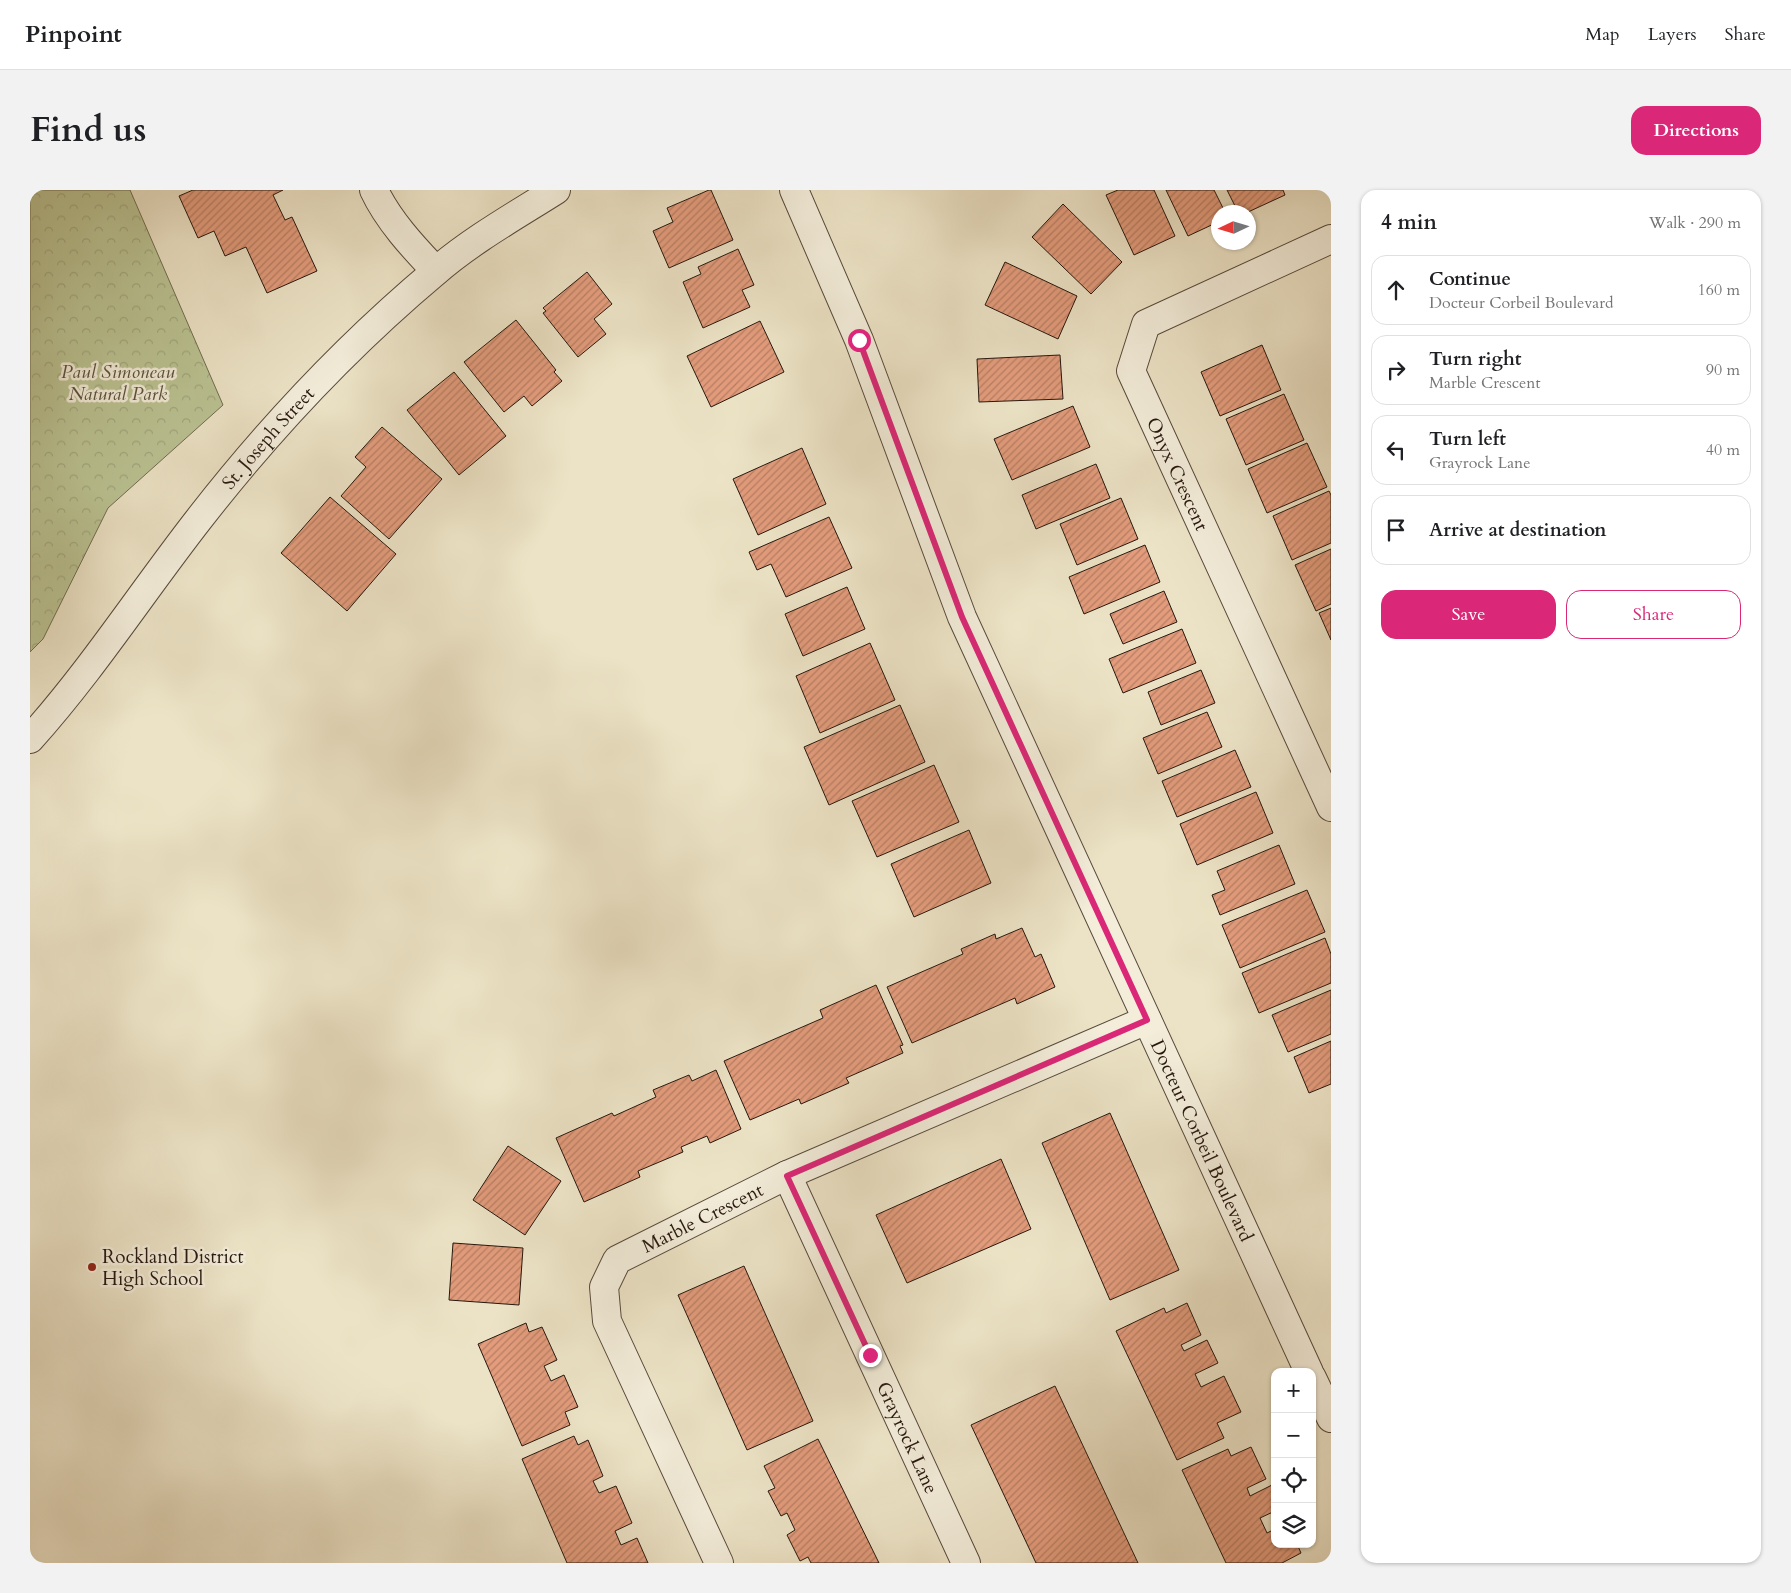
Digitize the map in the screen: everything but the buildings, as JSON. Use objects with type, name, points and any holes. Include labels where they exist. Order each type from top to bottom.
[{"type":"street","points":[[374,190],[379,201],[414,249],[436,271]]},
{"type":"street","name":"St. Joseph Street","points":[[30,739],[110,638],[199,519],[259,447],[344,354],[436,271],[476,241],[556,190]]},
{"type":"street","name":"Docteur Corbeil Boulevard","points":[[794,190],[859,340],[962,617],[1307,1368]]},
{"type":"street","name":"Onyx Crescent","points":[[1331,240],[1146,324],[1131,371],[1331,807]]},
{"type":"street","name":"Marble Crescent","points":[[719,1563],[606,1322],[604,1286],[617,1260],[787,1176],[1147,1020]]},
{"type":"street","name":"Grayrock Lane","points":[[787,1176],[966,1563]]},
{"type":"street","points":[[1316,1386],[1331,1418]]},
{"type":"green space","name":"Paul Simoneau Natural Park","points":[[30,190],[130,190],[223,405],[108,508],[43,639],[30,652]]},
{"type":"place","name":"Rockland District High School","points":[[92,1267]]},
{"type":"route","points":[[859,340],[962,617],[1147,1020],[787,1176],[870,1355]]}]
